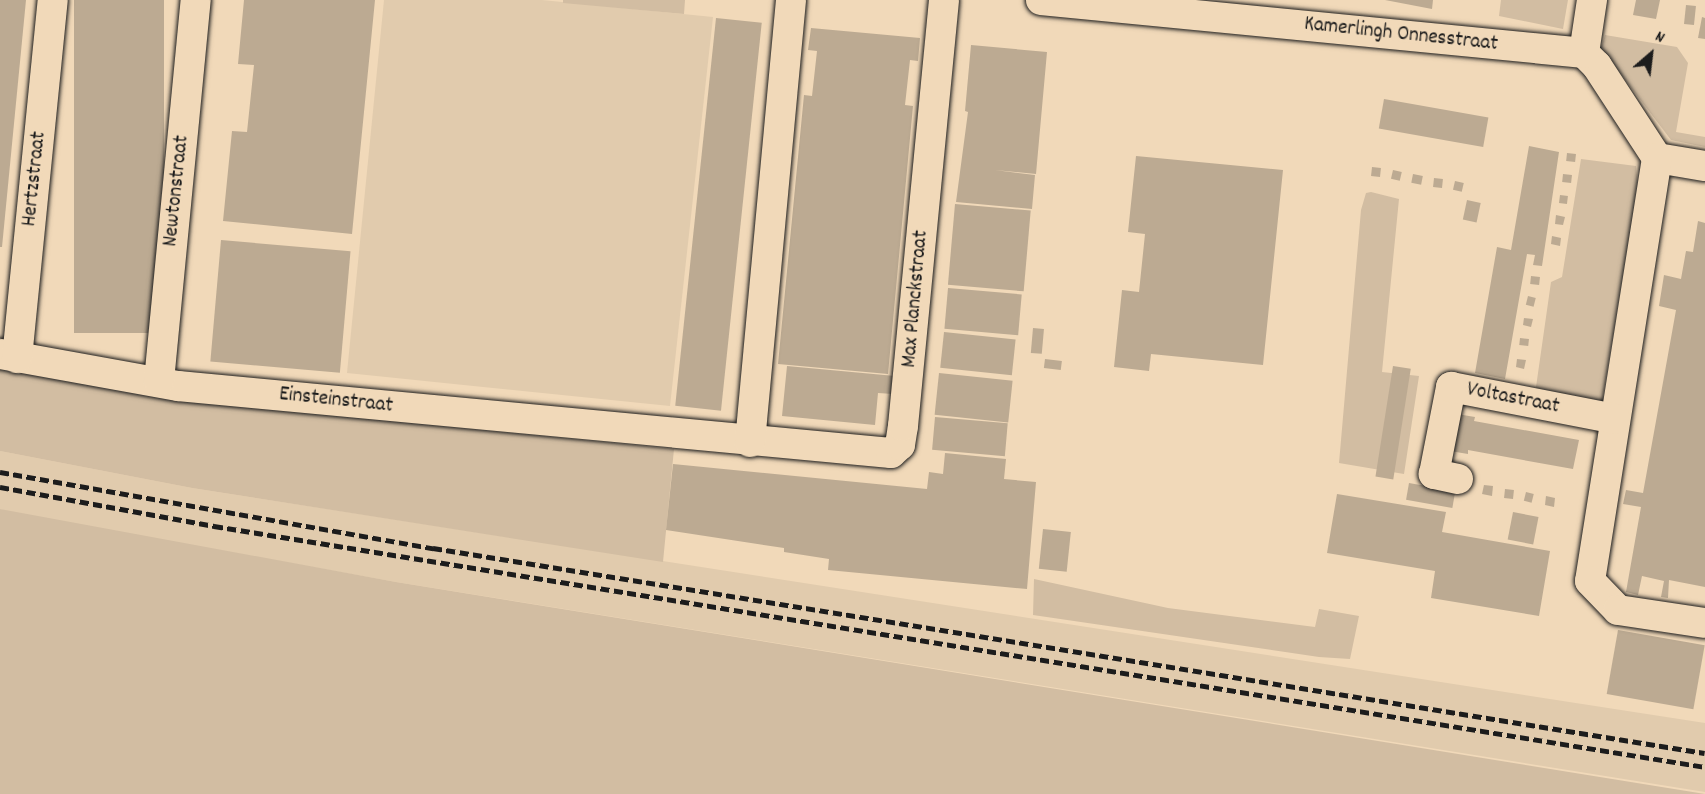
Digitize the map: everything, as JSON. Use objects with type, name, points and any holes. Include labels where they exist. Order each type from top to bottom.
[{"type":"street","name":"Hertzstraat","points":[[9,356],[53,0]]},
{"type":"street","name":"Newtonstraat","points":[[159,381],[196,0]]},
{"type":"street","points":[[750,442],[791,0]]},
{"type":"street","name":"Max Planckstraat","points":[[674,435],[883,455],[891,453],[900,445],[944,0]]},
{"type":"street","name":"Kamerlingh Onnesstraat","points":[[1041,0],[1584,53]]},
{"type":"street","points":[[1592,0],[1584,53],[1597,66],[1658,158],[1595,536],[1590,581],[1618,610],[1705,623]]},
{"type":"street","points":[[1658,158],[1705,166]]},
{"type":"street","name":"Einsteinstraat","points":[[9,356],[159,381],[674,435]]},
{"type":"street","name":"Voltastraat","points":[[1458,479],[1434,474],[1451,387],[1615,419]]},
{"type":"shaded area","points":[[384,0],[542,0],[713,17],[670,406],[347,373]]},
{"type":"shaded area","points":[[563,0],[685,0],[684,14],[563,3]]},
{"type":"shaded area","points":[[1501,0],[1568,0],[1563,29],[1499,16]]},
{"type":"shaded area","points":[[1605,35],[1677,47],[1688,63],[1676,132],[1705,137],[1705,147],[1671,140],[1601,48]]},
{"type":"shaded area","points":[[1581,159],[1636,166],[1638,186],[1602,402],[1535,394],[1551,282],[1562,277]]},
{"type":"shaded area","points":[[1371,192],[1399,199],[1382,372],[1419,376],[1404,474],[1339,463],[1361,210],[1366,193]]},
{"type":"shaded area","points":[[0,368],[178,400],[674,449],[663,562],[192,488],[0,451]]},
{"type":"shaded area","points":[[0,451],[192,488],[1705,723],[1705,792],[396,582],[12,513],[0,509]]},
{"type":"shaded area","points":[[0,509],[396,582],[1705,794],[0,794]]},
{"type":"shaded area","points":[[1034,579],[1168,608],[1315,627],[1319,609],[1359,616],[1350,659],[1319,657],[1033,615]]},
{"type":"building","points":[[0,0],[26,0],[2,247],[0,247]]},
{"type":"building","points":[[74,0],[164,0],[164,333],[74,333]]},
{"type":"building","points":[[244,0],[375,0],[352,234],[223,221],[232,131],[247,132],[254,65],[238,64]]},
{"type":"building","points":[[1385,0],[1433,0],[1432,9]]},
{"type":"building","points":[[1636,0],[1660,0],[1656,19],[1633,15]]},
{"type":"building","points":[[1686,5],[1696,6],[1694,25],[1684,24]]},
{"type":"building","points":[[1702,17],[1705,18],[1705,39],[1698,38]]},
{"type":"building","points":[[716,18],[762,23],[721,411],[675,406]]},
{"type":"building","points":[[811,28],[920,38],[918,61],[910,60],[905,105],[913,106],[888,374],[778,364],[804,95],[812,96],[817,51],[808,50]]},
{"type":"building","points":[[971,45],[1047,52],[1036,174],[995,170],[1035,175],[1032,209],[956,202],[968,112],[965,111]]},
{"type":"building","points":[[1384,99],[1488,117],[1483,147],[1379,129]]},
{"type":"building","points":[[1529,146],[1559,152],[1542,266],[1533,265],[1535,255],[1527,254],[1505,379],[1475,373],[1497,247],[1511,250]]},
{"type":"building","points":[[1567,153],[1576,154],[1575,162],[1566,161]]},
{"type":"building","points":[[1136,156],[1283,170],[1263,365],[1151,354],[1149,371],[1114,367],[1122,290],[1139,292],[1145,234],[1128,232]]},
{"type":"building","points":[[1372,167],[1381,168],[1380,177],[1371,176]]},
{"type":"building","points":[[1393,170],[1402,172],[1400,181],[1391,179]]},
{"type":"building","points":[[1413,174],[1423,176],[1421,185],[1411,183]]},
{"type":"building","points":[[1563,174],[1572,175],[1571,183],[1562,182]]},
{"type":"building","points":[[1434,178],[1443,179],[1442,188],[1433,187]]},
{"type":"building","points":[[1455,181],[1464,183],[1462,192],[1453,190]]},
{"type":"building","points":[[1560,195],[1568,196],[1567,204],[1559,203]]},
{"type":"building","points":[[1467,200],[1481,203],[1477,222],[1463,220]]},
{"type":"building","points":[[955,204],[1031,211],[1024,291],[948,285]]},
{"type":"building","points":[[1556,215],[1565,217],[1563,225],[1555,224]]},
{"type":"building","points":[[1698,221],[1705,223],[1705,587],[1669,580],[1668,598],[1661,597],[1664,581],[1642,576],[1638,595],[1626,592],[1641,507],[1623,504],[1626,490],[1643,493],[1671,338],[1676,310],[1659,306],[1664,275],[1681,279],[1686,251],[1693,252]]},
{"type":"building","points":[[1552,236],[1561,238],[1560,246],[1551,244]]},
{"type":"building","points":[[221,240],[351,251],[340,373],[210,362]]},
{"type":"building","points":[[1531,276],[1540,277],[1539,285],[1530,284]]},
{"type":"building","points":[[948,288],[1022,294],[1018,335],[944,329]]},
{"type":"building","points":[[1528,296],[1536,298],[1534,307],[1526,305]]},
{"type":"building","points":[[1524,318],[1533,319],[1531,327],[1523,325]]},
{"type":"building","points":[[1033,328],[1044,329],[1042,354],[1031,353]]},
{"type":"building","points":[[944,332],[1016,340],[1012,375],[940,368]]},
{"type":"building","points":[[1520,338],[1529,339],[1528,346],[1519,345]]},
{"type":"building","points":[[1045,359],[1062,361],[1061,370],[1044,368]]},
{"type":"building","points":[[1517,359],[1526,360],[1524,369],[1516,367]]},
{"type":"building","points":[[787,366],[895,376],[893,394],[878,393],[875,425],[782,416]]},
{"type":"building","points":[[1393,366],[1411,369],[1393,479],[1375,477]]},
{"type":"building","points":[[939,373],[1013,381],[1008,423],[935,415]]},
{"type":"building","points":[[1457,414],[1475,417],[1474,421],[1579,440],[1573,469],[1468,450],[1468,454],[1450,451]]},
{"type":"building","points":[[935,417],[1008,423],[1005,456],[932,450]]},
{"type":"building","points":[[945,453],[1006,459],[1004,479],[1036,482],[1027,589],[828,570],[829,559],[784,552],[784,548],[666,530],[673,464],[927,489],[929,472],[943,474]]},
{"type":"building","points":[[1409,483],[1455,491],[1452,508],[1406,500]]},
{"type":"building","points":[[1484,485],[1493,486],[1492,496],[1482,494]]},
{"type":"building","points":[[1505,489],[1514,490],[1513,499],[1504,498]]},
{"type":"building","points":[[1526,492],[1534,494],[1532,503],[1524,501]]},
{"type":"building","points":[[1337,494],[1446,512],[1442,532],[1550,551],[1539,616],[1431,598],[1435,571],[1327,553]]},
{"type":"building","points":[[1546,496],[1555,498],[1554,507],[1545,505]]},
{"type":"building","points":[[1513,512],[1539,517],[1533,544],[1508,539]]},
{"type":"building","points":[[1043,529],[1071,532],[1067,572],[1039,569]]},
{"type":"building","points":[[1618,630],[1705,645],[1693,709],[1607,694]]},
{"type":"railway","points":[[0,472],[433,548],[1705,753]]},
{"type":"railway","points":[[0,487],[214,526],[1705,767]]}]
